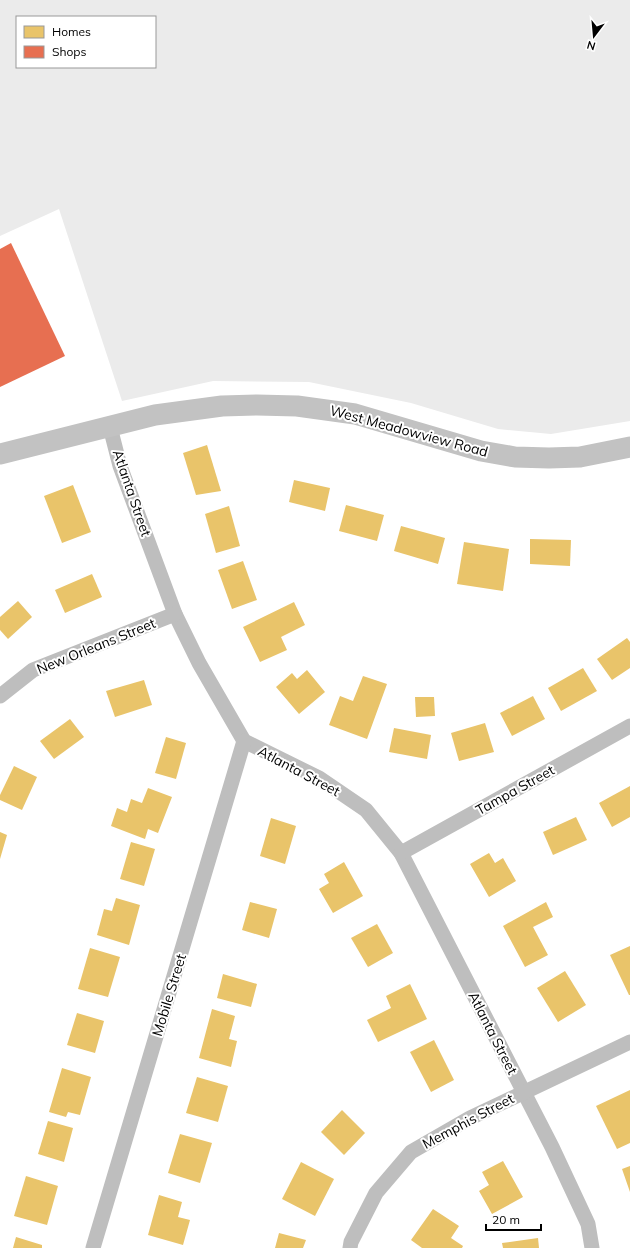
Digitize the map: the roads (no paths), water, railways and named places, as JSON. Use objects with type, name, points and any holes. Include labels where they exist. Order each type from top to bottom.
[{"type":"street","name":"West Meadowview Road","points":[[0,454],[155,415],[195,409],[257,404],[297,406],[355,414],[481,450],[514,457],[580,457],[630,447]]},
{"type":"street","name":"Atlanta Street","points":[[110,427],[120,466],[175,614],[199,663],[244,741],[319,778],[366,810],[401,853],[552,1147],[588,1224],[592,1248]]},
{"type":"street","name":"New Orleans Street","points":[[0,696],[33,670],[175,614]]},
{"type":"street","name":"Tampa Street","points":[[401,853],[630,726]]},
{"type":"street","name":"Mobile Street","points":[[93,1248],[244,741]]},
{"type":"street","name":"Memphis Street","points":[[350,1248],[351,1242],[376,1194],[411,1152],[470,1118],[630,1042]]}]
